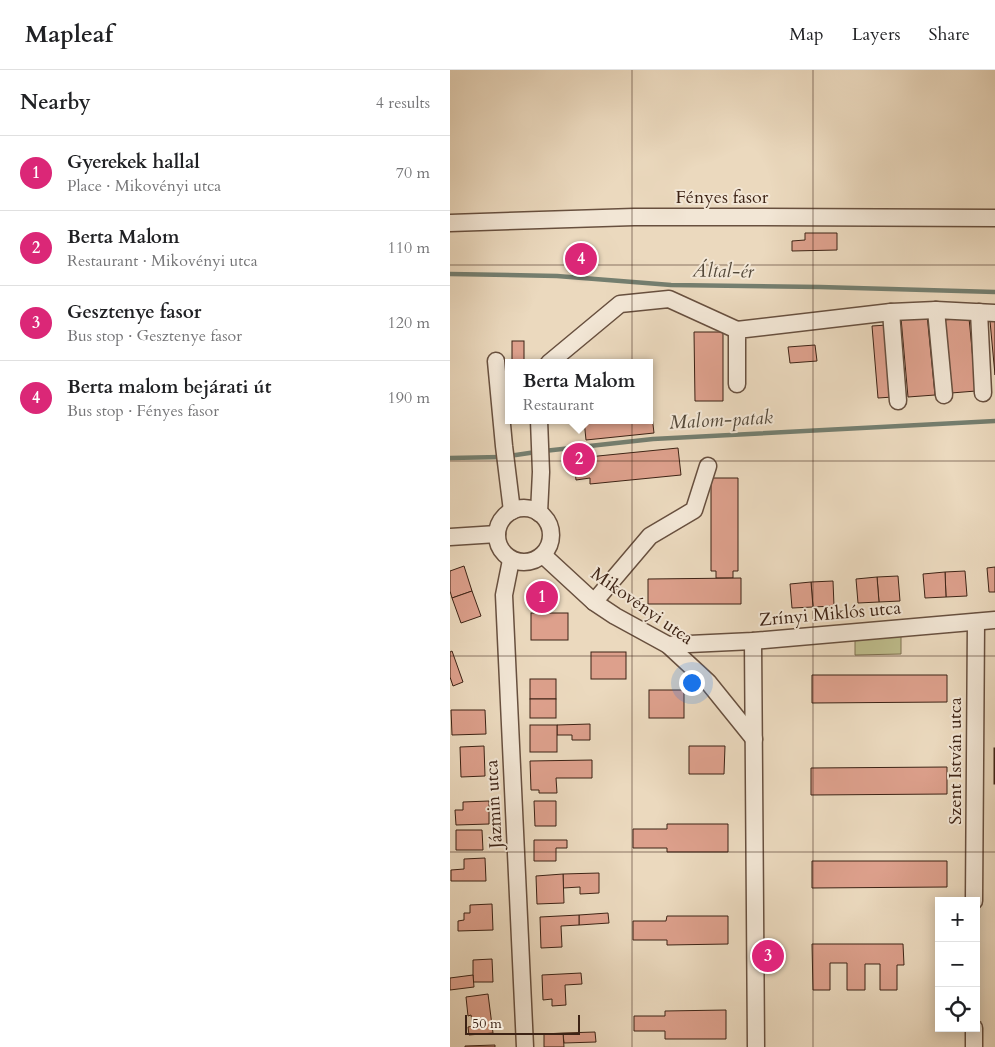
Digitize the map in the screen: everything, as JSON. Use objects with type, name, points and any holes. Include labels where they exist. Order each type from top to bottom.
[{"type":"street","name":"Fényes fasor","points":[[450,223],[644,217],[995,218]]},
{"type":"street","points":[[554,359],[620,304],[669,299],[737,330],[891,312],[936,310],[987,312],[983,393]]},
{"type":"street","points":[[936,310],[944,395]]},
{"type":"street","points":[[891,312],[898,401]]},
{"type":"street","points":[[737,330],[737,384]]},
{"type":"street","points":[[496,361],[500,395],[505,411],[504,446],[512,511]]},
{"type":"street","points":[[539,424],[541,472],[539,513]]},
{"type":"street","points":[[594,602],[650,536],[694,510],[708,466]]},
{"type":"street","points":[[526,508],[539,513],[548,522],[551,533],[549,545],[543,555],[532,562],[510,560],[499,547],[497,534],[502,520],[512,511],[526,508]]},
{"type":"street","points":[[450,537],[497,534]]},
{"type":"street","name":"Mikovényi utca","points":[[543,555],[594,602],[615,616],[668,645],[708,682],[754,739]]},
{"type":"street","name":"Jázmin utca","points":[[510,560],[504,595],[525,1047]]},
{"type":"street","name":"Zrínyi Miklós utca","points":[[668,645],[753,641],[995,620]]},
{"type":"street","name":"Szent István utca","points":[[974,897],[976,622]]},
{"type":"street","points":[[753,641],[756,1047]]},
{"type":"street","points":[[974,1032],[974,1047]]},
{"type":"shaded area","points":[[901,633],[901,654],[855,655],[855,634]]},
{"type":"building","points":[[805,233],[837,233],[837,250],[792,251],[792,241],[805,240]]},
{"type":"building","points":[[927,315],[935,395],[908,397],[901,318]]},
{"type":"building","points":[[969,318],[976,391],[951,393],[944,320]]},
{"type":"building","points":[[995,320],[995,375],[990,321]]},
{"type":"building","points":[[887,325],[893,397],[878,398],[872,326]]},
{"type":"building","points":[[694,332],[723,332],[723,401],[695,401]]},
{"type":"building","points":[[512,341],[524,341],[524,359],[512,359]]},
{"type":"building","points":[[815,345],[817,361],[790,363],[788,347]]},
{"type":"building","points":[[584,424],[653,424],[654,433],[586,440]]},
{"type":"building","points":[[678,448],[681,475],[590,484],[590,478],[576,480],[574,462],[588,460],[588,457]]},
{"type":"building","points":[[711,478],[738,478],[738,571],[733,571],[733,578],[716,578],[716,571],[711,571]]},
{"type":"building","points":[[464,566],[472,591],[452,598],[450,571]]},
{"type":"building","points":[[995,567],[995,592],[989,592],[987,568]]},
{"type":"building","points":[[965,571],[967,596],[946,597],[945,572]]},
{"type":"building","points":[[945,572],[946,597],[925,598],[923,574]]},
{"type":"building","points":[[898,576],[900,601],[879,602],[877,577]]},
{"type":"building","points":[[877,577],[879,602],[858,603],[856,579]]},
{"type":"building","points":[[741,578],[741,604],[648,604],[648,579]]},
{"type":"building","points":[[833,581],[834,606],[813,607],[811,582]]},
{"type":"building","points":[[811,582],[813,607],[792,608],[790,584]]},
{"type":"building","points":[[472,591],[481,616],[461,623],[452,598]]},
{"type":"building","points":[[531,613],[568,613],[568,640],[531,640]]},
{"type":"building","points":[[452,651],[463,682],[453,686],[450,677],[450,652]]},
{"type":"building","points":[[591,652],[626,652],[626,679],[591,679]]},
{"type":"building","points":[[812,675],[947,675],[947,702],[812,703]]},
{"type":"building","points":[[530,679],[556,679],[556,699],[530,699]]},
{"type":"building","points":[[649,690],[684,690],[684,718],[649,718]]},
{"type":"building","points":[[530,699],[556,699],[556,718],[530,718]]},
{"type":"building","points":[[451,710],[485,710],[486,734],[452,735]]},
{"type":"building","points":[[590,724],[590,740],[572,740],[572,735],[557,735],[557,725]]},
{"type":"building","points":[[530,725],[557,725],[557,752],[530,752]]},
{"type":"building","points":[[484,746],[485,776],[461,777],[460,747]]},
{"type":"building","points":[[689,746],[725,746],[724,774],[689,774]]},
{"type":"building","points":[[995,748],[995,784],[994,784]]},
{"type":"building","points":[[592,760],[592,778],[556,778],[557,793],[539,793],[539,790],[531,790],[530,761]]},
{"type":"building","points":[[947,767],[947,794],[811,795],[811,768]]},
{"type":"building","points":[[489,801],[489,824],[456,825],[455,810],[463,810],[463,802]]},
{"type":"building","points":[[534,801],[556,801],[556,826],[535,826]]},
{"type":"building","points":[[667,824],[728,824],[728,852],[667,852],[667,848],[633,848],[633,829],[667,829]]},
{"type":"building","points":[[456,830],[482,830],[483,850],[456,850]]},
{"type":"building","points":[[534,840],[567,840],[567,848],[556,848],[556,861],[534,861]]},
{"type":"building","points":[[485,858],[486,881],[451,881],[451,870],[464,869],[464,859]]},
{"type":"building","points":[[812,861],[947,861],[947,887],[812,888]]},
{"type":"building","points":[[599,873],[599,893],[580,894],[580,887],[563,888],[563,874]]},
{"type":"building","points":[[563,874],[564,903],[537,904],[536,876]]},
{"type":"building","points":[[492,904],[493,930],[458,931],[458,921],[464,920],[464,913],[470,913],[470,905]]},
{"type":"building","points":[[608,913],[609,923],[579,925],[579,915]]},
{"type":"building","points":[[579,915],[579,925],[561,926],[562,947],[541,948],[540,917]]},
{"type":"building","points":[[667,916],[728,916],[728,944],[667,945],[667,940],[633,940],[633,921],[666,921]]},
{"type":"building","points":[[812,944],[903,944],[904,965],[897,965],[897,990],[880,990],[880,964],[865,964],[865,990],[847,990],[847,963],[830,963],[830,990],[813,990]]},
{"type":"building","points":[[492,959],[493,982],[473,982],[473,960]]},
{"type":"building","points":[[581,973],[582,984],[565,985],[566,1005],[552,1006],[552,999],[543,1000],[542,975]]},
{"type":"building","points":[[473,975],[474,987],[450,990],[450,978]]},
{"type":"building","points":[[488,994],[493,1033],[469,1035],[468,1027],[473,1026],[471,1015],[468,1016],[466,997]]},
{"type":"building","points":[[726,1010],[726,1039],[665,1039],[665,1031],[634,1031],[634,1016],[665,1016],[665,1011]]},
{"type":"building","points":[[595,1032],[596,1042],[564,1043],[563,1033]]},
{"type":"building","points":[[563,1033],[564,1047],[544,1047],[544,1034]]},
{"type":"building","points":[[495,1045],[495,1047],[465,1047],[465,1046]]},
{"type":"waterway","name":"Által-ér","points":[[450,274],[557,276],[671,285],[995,292]]},
{"type":"waterway","name":"Malom-patak","points":[[544,451],[653,439],[995,421]]},
{"type":"waterway","name":"Malom-patak","points":[[509,456],[536,452]]},
{"type":"waterway","name":"Malom-patak","points":[[450,458],[501,457]]},
{"type":"place","name":"Berta malom bejárati út","points":[[581,259]]},
{"type":"place","name":"Berta Malom","points":[[579,459]]},
{"type":"place","name":"Gyerekek hallal","points":[[542,597]]},
{"type":"place","name":"Gesztenye fasor","points":[[768,956]]}]
